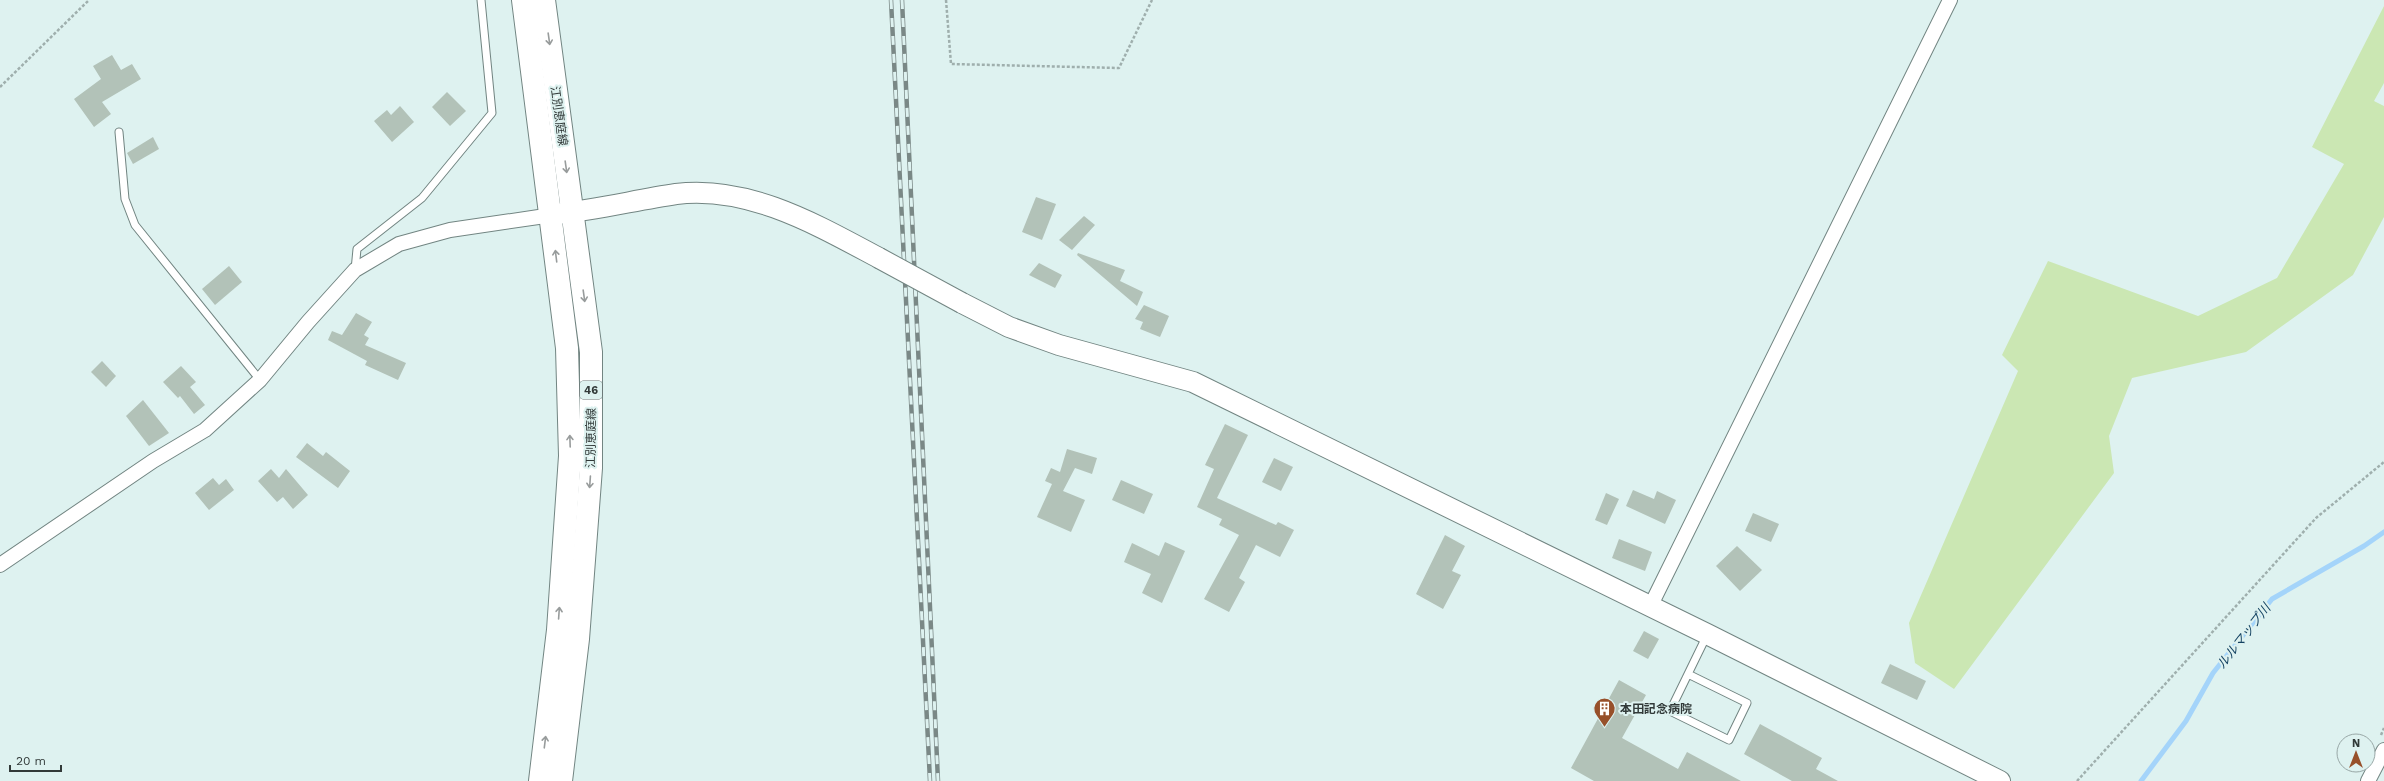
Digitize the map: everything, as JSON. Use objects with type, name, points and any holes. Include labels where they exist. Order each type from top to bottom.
[{"type":"main road","name":"江別恵庭線","points":[[523,0],[562,214],[591,352],[591,468],[578,639],[561,781]]},
{"type":"main road","name":"江別恵庭線","points":[[540,781],[558,630],[570,456],[562,214],[544,0]]},
{"type":"street","points":[[1650,607],[1950,0]]},
{"type":"street","points":[[0,565],[152,461],[205,430],[260,380],[308,322],[355,270],[399,244],[450,230],[562,214],[677,194],[733,196],[802,217],[1009,327],[1059,346],[1193,382],[1707,634],[2000,781]]},
{"type":"street","points":[[2368,781],[2384,750]]},
{"type":"lane","points":[[355,270],[357,249],[422,198],[492,113],[480,0]]},
{"type":"lane","points":[[119,132],[125,199],[135,225],[260,380]]},
{"type":"lane","points":[[1688,674],[1747,704],[1729,740],[1670,711],[1707,634]]},
{"type":"path","points":[[0,87],[89,0]]},
{"type":"path","points":[[946,0],[951,64],[1119,68],[1152,0]]},
{"type":"path","points":[[2077,781],[2316,518],[2384,462]]},
{"type":"green space","points":[[2384,6],[2384,83],[2374,101],[2384,106],[2384,217],[2353,275],[2246,352],[2132,378],[2109,436],[2114,473],[1954,689],[1915,663],[1909,623],[2018,371],[2002,355],[2048,261],[2198,316],[2277,278],[2344,164],[2312,147]]},
{"type":"building","points":[[112,55],[121,70],[132,64],[141,79],[102,102],[111,114],[94,127],[74,99],[101,79],[93,66]]},
{"type":"building","points":[[447,92],[466,111],[450,126],[432,107]]},
{"type":"building","points":[[400,106],[414,122],[392,142],[374,121],[387,110],[391,115]]},
{"type":"building","points":[[153,137],[159,149],[133,164],[127,153]]},
{"type":"building","points":[[1036,197],[1056,204],[1042,240],[1022,232]]},
{"type":"building","points":[[1084,216],[1095,225],[1072,250],[1059,240]]},
{"type":"building","points":[[1078,253],[1125,270],[1120,281],[1143,292],[1137,306],[1077,255]]},
{"type":"building","points":[[1039,263],[1062,275],[1055,288],[1029,275]]},
{"type":"building","points":[[229,266],[242,282],[215,305],[202,289]]},
{"type":"building","points":[[1144,305],[1169,316],[1160,337],[1140,329],[1143,322],[1135,319]]},
{"type":"building","points":[[356,313],[372,322],[364,335],[369,338],[365,345],[406,363],[398,380],[365,365],[367,361],[328,340],[332,331],[342,335]]},
{"type":"building","points":[[102,361],[116,376],[106,387],[91,372]]},
{"type":"building","points":[[181,366],[196,382],[190,387],[205,405],[194,414],[180,396],[178,398],[163,382]]},
{"type":"building","points":[[143,400],[169,433],[149,446],[126,416]]},
{"type":"building","points":[[1225,424],[1248,435],[1217,498],[1276,525],[1278,522],[1294,530],[1280,557],[1256,545],[1239,578],[1245,582],[1229,612],[1204,599],[1239,535],[1219,525],[1222,519],[1197,507],[1214,469],[1205,465]]},
{"type":"building","points":[[307,443],[323,456],[326,452],[350,471],[338,488],[296,457]]},
{"type":"building","points":[[1067,449],[1097,458],[1092,474],[1075,468],[1063,491],[1085,500],[1071,532],[1037,517],[1052,484],[1045,481],[1051,468],[1060,472]]},
{"type":"building","points":[[1274,458],[1293,467],[1281,491],[1262,482]]},
{"type":"building","points":[[271,469],[279,478],[286,469],[308,495],[293,509],[283,497],[277,502],[258,481]]},
{"type":"building","points":[[213,478],[219,485],[226,479],[234,490],[209,510],[195,493]]},
{"type":"building","points":[[1121,480],[1153,494],[1144,514],[1112,500]]},
{"type":"building","points":[[1633,490],[1654,499],[1657,491],[1676,500],[1665,524],[1626,506]]},
{"type":"building","points":[[1606,493],[1619,499],[1607,525],[1595,520]]},
{"type":"building","points":[[1753,513],[1779,524],[1771,542],[1745,531]]},
{"type":"building","points":[[1445,535],[1465,546],[1452,571],[1461,575],[1443,609],[1416,594]]},
{"type":"building","points":[[1619,539],[1652,552],[1645,571],[1612,558]]},
{"type":"building","points":[[1165,542],[1185,551],[1162,603],[1142,593],[1151,574],[1124,562],[1132,543],[1159,556]]},
{"type":"building","points":[[1737,546],[1762,570],[1740,591],[1716,566]]},
{"type":"building","points":[[1644,631],[1659,639],[1648,659],[1633,651]]},
{"type":"building","points":[[1890,664],[1926,681],[1917,700],[1881,683]]},
{"type":"building","name":"本田記念病院","points":[[1619,680],[1646,695],[1622,738],[1678,769],[1687,752],[1741,781],[1594,781],[1571,768]]},
{"type":"building","points":[[1760,724],[1822,758],[1816,769],[1838,781],[1792,781],[1744,754]]},
{"type":"waterway","name":"ルルマップ川","points":[[2141,781],[2186,721],[2213,673],[2272,599],[2364,546],[2384,532]]},
{"type":"railway","points":[[891,0],[930,781]]},
{"type":"railway","points":[[902,0],[938,781]]},
{"type":"place","name":"本田記念病院","points":[[1604,728]]}]
